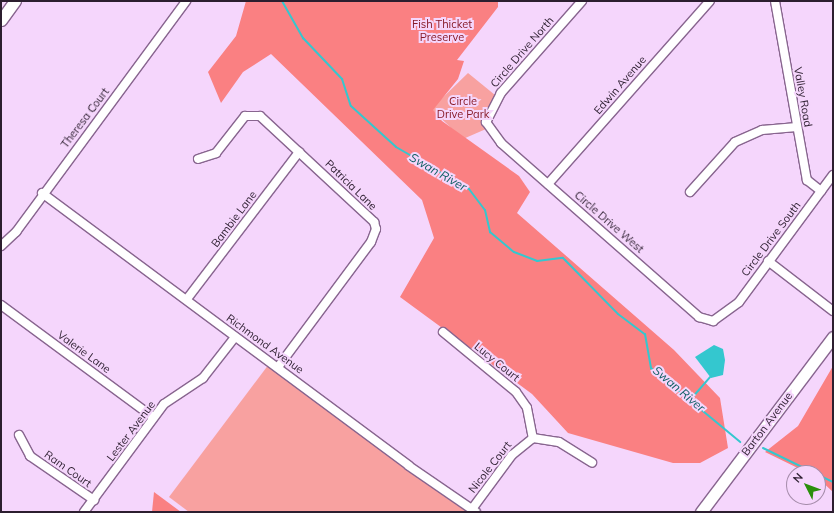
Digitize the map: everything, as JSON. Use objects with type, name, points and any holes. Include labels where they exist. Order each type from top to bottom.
[{"type":"street","points":[[1,20],[15,1]]},
{"type":"street","name":"Theresa Court","points":[[1,246],[16,232],[42,192],[186,1]]},
{"type":"street","name":"Circle Drive North","points":[[486,122],[501,93],[582,1]]},
{"type":"street","name":"Edwin Avenue","points":[[548,184],[710,1]]},
{"type":"street","name":"Valley Road","points":[[775,1],[807,180],[821,191]]},
{"type":"street","name":"Patricia Lane","points":[[198,159],[216,154],[239,122],[251,115],[267,121],[367,215],[376,229],[371,242],[278,368]]},
{"type":"street","name":"Circle Drive West","points":[[486,122],[501,143],[699,317],[713,322],[726,315]]},
{"type":"street","points":[[690,192],[735,142],[762,130],[797,127]]},
{"type":"street","name":"Bambie Lane","points":[[187,299],[299,152]]},
{"type":"street","name":"Circle Drive South","points":[[726,315],[833,175]]},
{"type":"street","name":"Richmond Avenue","points":[[42,192],[187,299],[235,337],[474,510]]},
{"type":"street","points":[[768,261],[833,311]]},
{"type":"street","name":"Valerie Lane","points":[[1,305],[154,417]]},
{"type":"street","name":"Lucy Court","points":[[443,332],[516,392],[527,408],[533,438]]},
{"type":"street","name":"Lester Avenue","points":[[84,512],[154,417],[171,398],[203,378],[235,337]]},
{"type":"street","name":"Barton Avenue","points":[[701,512],[833,337]]},
{"type":"street","name":"Ram Court","points":[[19,435],[30,456],[94,500]]},
{"type":"street","points":[[533,438],[559,442],[592,463]]},
{"type":"street","name":"Nicole Court","points":[[474,510],[512,455],[533,438]]},
{"type":"green space","name":"Fish Thicket Preserve","points":[[246,1],[498,1],[498,7],[457,60],[464,61],[458,79],[433,110],[442,121],[519,176],[530,192],[517,213],[674,350],[720,398],[728,448],[700,463],[673,463],[568,433],[532,394],[400,297],[434,238],[422,200],[271,54],[243,72],[221,103],[208,72],[236,36]]},
{"type":"green space","name":"Circle Drive Park","points":[[468,73],[495,95],[483,120],[486,129],[463,139],[431,109]]},
{"type":"green space","points":[[269,364],[469,512],[189,512],[169,497]]},
{"type":"green space","points":[[833,366],[833,492],[826,485],[826,465],[792,465],[765,452],[798,426]]},
{"type":"green space","points":[[154,492],[181,512],[152,512]]},
{"type":"shaded area","points":[[714,345],[723,349],[725,360],[723,375],[711,378],[695,357]]},
{"type":"waterway","name":"Swan River","points":[[282,1],[303,38],[342,79],[351,106],[396,147],[469,189],[485,210],[490,232],[514,252],[537,261],[563,258],[618,314],[645,334],[651,368],[740,442]]},
{"type":"waterway","points":[[691,399],[711,376]]},
{"type":"waterway","name":"Swan River","points":[[763,448],[833,482]]}]
